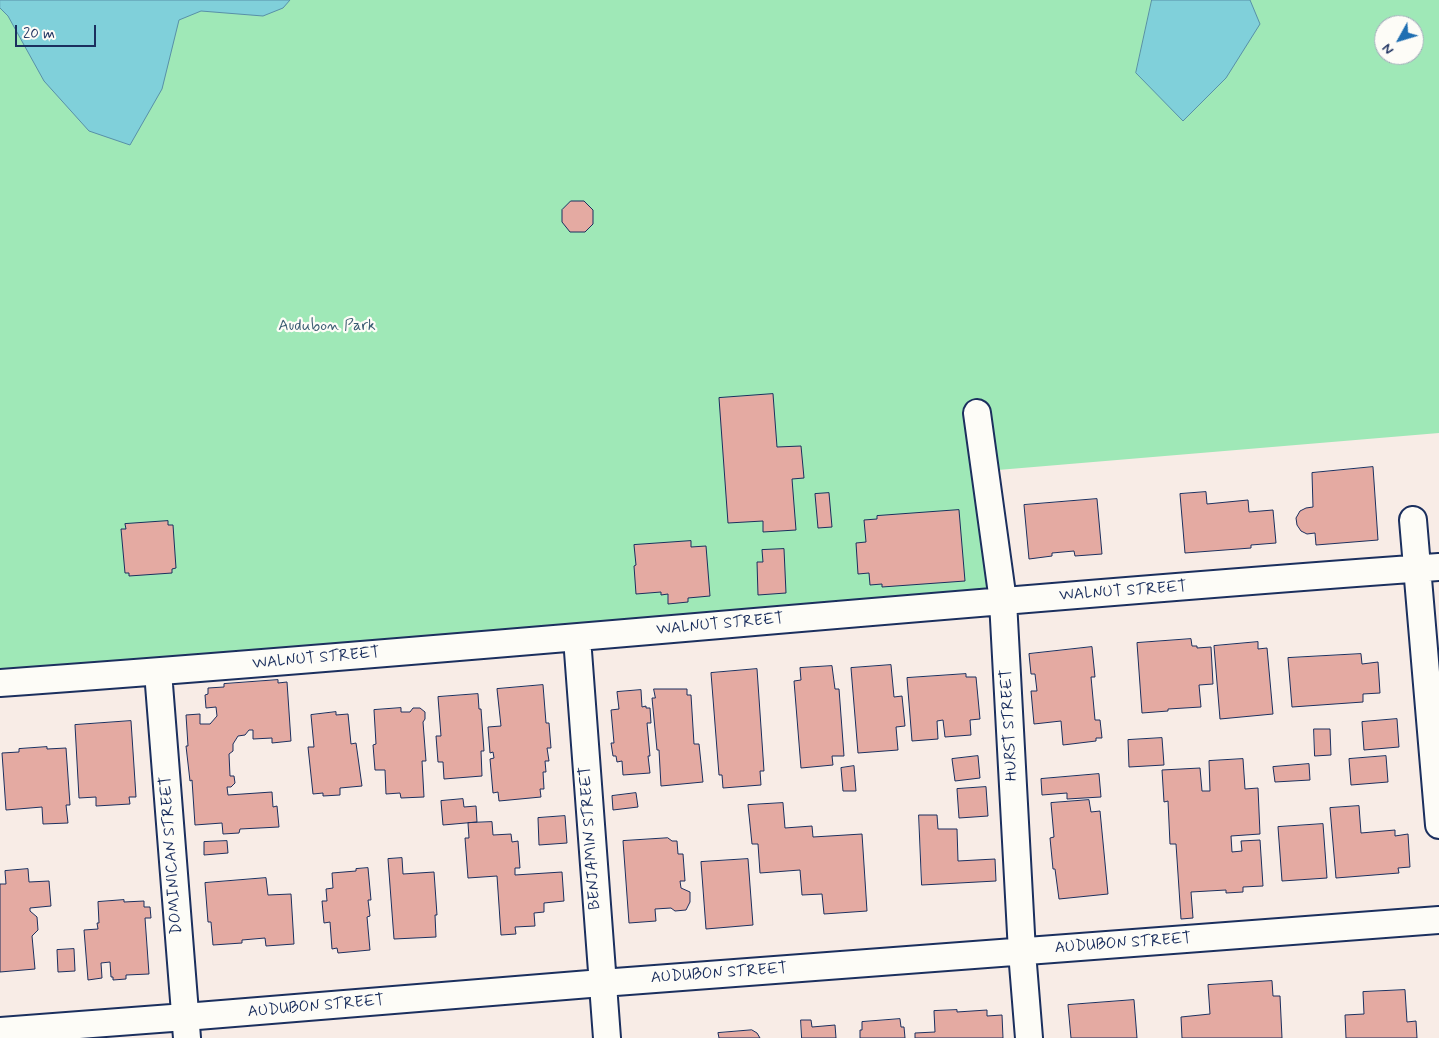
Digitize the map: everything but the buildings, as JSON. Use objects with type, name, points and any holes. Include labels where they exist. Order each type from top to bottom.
[{"type":"street","name":"HURST STREET","points":[[977,413],[1002,601],[1022,952],[1029,1038]]},
{"type":"street","points":[[1413,520],[1428,568],[1439,825]]},
{"type":"street","name":"WALNUT STREET","points":[[0,683],[158,672],[1002,601],[1428,568]]},
{"type":"street","name":"BENJAMIN STREET","points":[[577,638],[607,1038]]},
{"type":"street","name":"DOMINICAN STREET","points":[[158,672],[186,1028]]},
{"type":"street","name":"AUDUBON STREET","points":[[0,1031],[186,1028],[602,983],[1439,920]]},
{"type":"green space","name":"Audubon Park","points":[[0,0],[1439,0],[1439,433],[986,471],[998,594],[0,680]]},
{"type":"water","points":[[0,0],[290,0],[283,8],[263,16],[201,11],[179,20],[162,89],[130,145],[89,131],[44,81],[8,16],[0,8]]},
{"type":"water","points":[[1152,0],[1250,0],[1260,24],[1226,78],[1183,121],[1136,73]]}]
